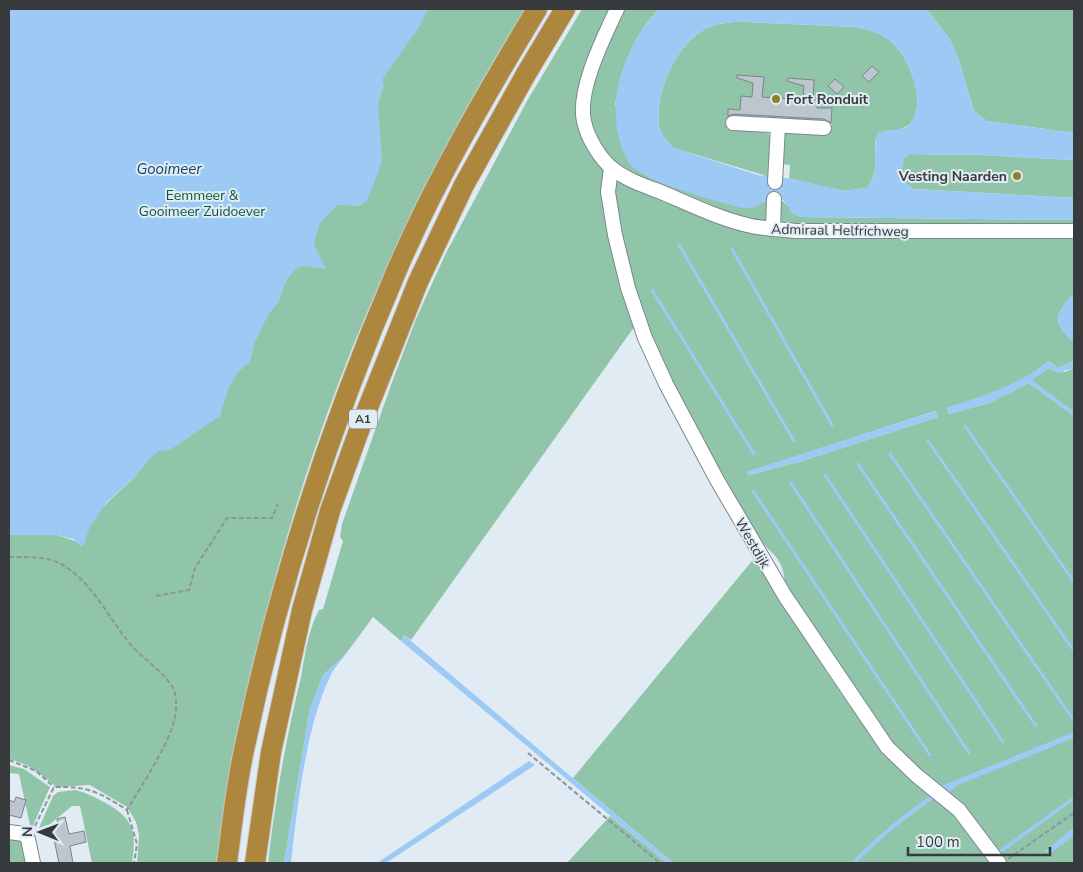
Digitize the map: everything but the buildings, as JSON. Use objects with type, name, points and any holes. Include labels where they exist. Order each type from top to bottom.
[{"type":"highway","name":"A1","points":[[227,863],[244,750],[280,600],[307,508],[339,416],[396,271],[443,174],[537,9]]},
{"type":"highway","name":"A1","points":[[255,863],[271,752],[302,610],[330,511],[342,477],[418,282],[464,185],[565,9]]},
{"type":"street","name":"Admiraal Helfrichweg","points":[[617,9],[596,57],[584,104],[583,119],[587,132],[611,168],[626,178],[746,225],[772,229],[1074,230]]},
{"type":"street","points":[[733,123],[824,128]]},
{"type":"street","points":[[775,182],[778,126]]},
{"type":"street","name":"Westdijk","points":[[611,168],[608,192],[614,235],[628,288],[645,338],[666,384],[717,480],[785,596],[887,746],[916,775],[959,810],[1000,863]]},
{"type":"street","points":[[772,229],[774,198]]},
{"type":"street","points":[[9,832],[24,834],[28,839],[33,863]]},
{"type":"path","points":[[156,596],[189,590],[195,568],[227,518],[272,518],[278,504]]},
{"type":"path","points":[[9,557],[36,557],[60,564],[76,576],[92,592],[132,646],[158,668],[174,691],[176,709],[171,728],[155,762],[127,810]]},
{"type":"path","points":[[528,752],[660,863]]},
{"type":"path","points":[[9,760],[36,771],[54,787],[80,786],[105,795],[127,810],[138,844],[134,863]]},
{"type":"path","points":[[28,839],[54,787]]},
{"type":"path","points":[[1000,863],[1074,813]]},
{"type":"green space","name":"Eemmeer & Gooimeer Zuidoever","points":[[9,9],[525,9],[482,81],[442,154],[405,228],[370,304],[339,381],[311,459],[286,539],[264,620],[237,741],[217,863],[137,863],[139,835],[136,822],[127,807],[90,785],[56,787],[34,770],[9,759],[9,535],[57,535],[84,544],[86,534],[102,508],[132,480]]},
{"type":"green space","points":[[582,9],[614,9],[580,112],[608,167],[637,323],[411,640],[404,635],[401,641],[373,617],[345,655],[323,675],[310,709],[284,863],[268,863],[290,723],[310,634],[319,610],[323,609],[343,541],[340,537],[342,524],[391,385],[416,319],[445,255],[527,101]]},
{"type":"green space","points":[[620,9],[659,9],[641,31],[635,42],[621,78],[615,105],[753,207],[770,199],[771,219],[762,225],[627,176],[599,146],[589,128],[587,99]]},
{"type":"green space","points":[[926,9],[1074,9],[1074,133],[987,121],[974,111],[958,57],[949,38]]},
{"type":"green space","points":[[731,22],[857,27],[874,32],[889,40],[903,56],[914,79],[917,92],[915,115],[910,124],[875,141],[873,178],[867,188],[844,191],[789,179],[790,165],[780,164],[784,133],[828,128],[833,124],[726,118],[768,133],[772,140],[773,178],[674,148],[665,138],[659,126],[660,99],[669,71],[676,58],[694,37],[705,29]]},
{"type":"green space","points":[[909,154],[980,155],[1074,160],[1074,198],[914,189],[904,182],[902,169],[904,158]]},
{"type":"green space","points":[[615,178],[619,178],[695,209],[763,231],[1074,234],[1074,293],[1063,307],[1058,318],[1062,329],[1074,342],[1074,361],[1058,368],[1049,361],[1028,377],[1004,390],[947,408],[949,414],[989,403],[1029,383],[1074,416],[1074,863],[673,863],[573,778],[756,556],[813,651],[857,715],[881,745],[906,771],[933,793],[941,786],[913,766],[877,726],[785,591],[781,564],[763,544],[758,546],[698,442],[658,362],[636,309],[612,208],[610,194]],"holes":[[[935,411],[938,417],[799,462],[749,475],[747,472]]]},
{"type":"green space","points":[[777,199],[802,217],[1074,220],[1074,229],[785,225],[780,220]]},
{"type":"green space","points":[[1049,368],[1065,372],[1074,368],[1074,412],[1031,380]]},
{"type":"green space","points":[[9,765],[24,769],[50,787],[31,830],[19,774],[9,773]]},
{"type":"green space","points":[[75,790],[104,802],[127,820],[133,833],[132,863],[92,863],[80,806],[72,806],[50,824],[39,828],[53,796],[58,792]]},
{"type":"green space","points":[[610,816],[667,863],[567,863]]},
{"type":"green space","points":[[9,836],[24,842],[29,863],[9,863]]},
{"type":"water","name":"Gooimeer","points":[[9,9],[428,9],[419,27],[382,80],[384,85],[378,104],[382,161],[367,201],[359,206],[337,205],[320,223],[314,244],[326,269],[304,266],[297,268],[287,279],[279,301],[268,315],[255,342],[250,362],[238,372],[228,389],[220,416],[170,450],[159,451],[150,458],[137,475],[107,502],[89,528],[84,544],[81,547],[73,539],[57,535],[9,535]]},
{"type":"water","points":[[659,9],[926,9],[949,38],[958,57],[974,111],[987,121],[1074,133],[1074,160],[980,155],[909,154],[904,158],[902,169],[904,182],[914,189],[1074,198],[1074,220],[801,217],[792,213],[783,200],[767,201],[754,207],[744,208],[684,191],[651,178],[639,172],[626,158],[617,127],[616,109],[617,91],[628,55],[647,23]],"holes":[[[731,22],[857,27],[882,35],[896,47],[909,67],[917,92],[915,115],[910,124],[907,127],[877,134],[874,175],[867,188],[844,191],[794,179],[758,175],[674,148],[661,132],[659,126],[660,99],[669,71],[685,47],[705,29]]]},
{"type":"water","points":[[1074,293],[1074,342],[1062,329],[1058,318],[1063,307]]},
{"type":"water","points":[[1049,361],[1058,368],[1074,361],[1074,368],[1057,373],[1049,368],[1032,380],[1074,412],[1074,416],[1029,383],[989,403],[949,414],[947,408],[1012,384]]},
{"type":"water","points":[[936,411],[938,417],[799,462],[748,475],[746,472]]},
{"type":"water","points":[[404,635],[673,863],[667,863],[401,641]]},
{"type":"water","points":[[345,655],[331,674],[315,719],[304,768],[291,863],[284,863],[310,709],[323,675]]},
{"type":"water","points":[[1074,732],[1074,738],[958,785],[948,793],[941,786]]},
{"type":"water","points":[[529,761],[535,765],[386,863],[377,863]]},
{"type":"water","points":[[934,793],[937,796],[890,831],[856,863],[851,863],[891,826]]},
{"type":"water","points":[[1074,796],[1074,800],[997,856],[995,853]]},
{"type":"water","points":[[1074,827],[1074,836],[1049,854],[1045,851]]},
{"type":"waterway","points":[[679,245],[794,441]]},
{"type":"waterway","points":[[732,249],[832,425]]},
{"type":"waterway","points":[[652,290],[754,454]]},
{"type":"waterway","points":[[965,426],[1074,582]]},
{"type":"waterway","points":[[928,441],[1074,651]]},
{"type":"waterway","points":[[890,454],[1072,718]]},
{"type":"waterway","points":[[858,464],[1036,726]]},
{"type":"waterway","points":[[825,475],[1003,742]]},
{"type":"waterway","points":[[791,483],[969,753]]},
{"type":"waterway","points":[[753,491],[930,755]]},
{"type":"place","name":"Fort Ronduit","points":[[776,99]]},
{"type":"place","name":"Vesting Naarden","points":[[1017,176]]}]
